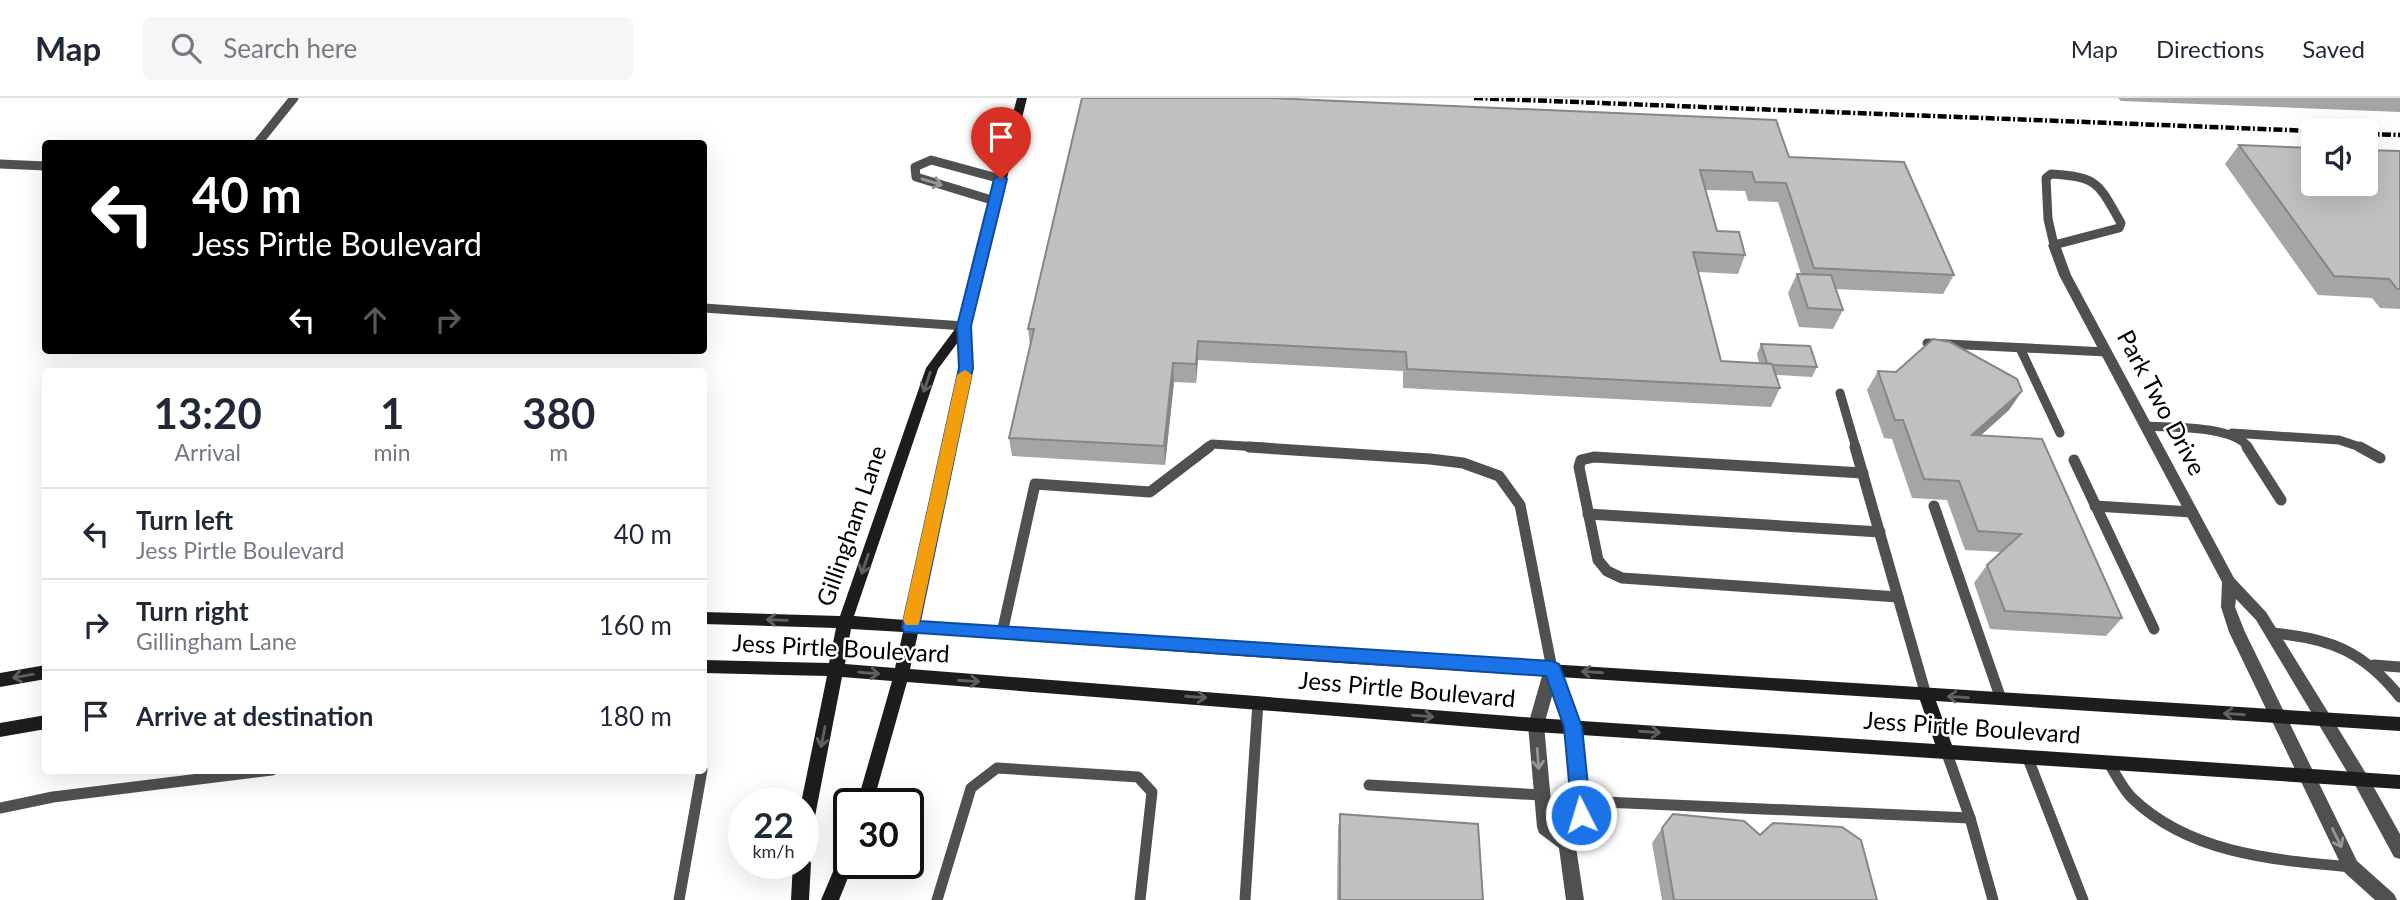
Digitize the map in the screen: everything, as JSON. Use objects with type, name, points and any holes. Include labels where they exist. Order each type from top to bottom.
[{"type":"street","name":"Gillingham Lane","points":[[869,788],[901,676],[966,368],[964,326],[1022,98]]},
{"type":"street","name":"Park Two Drive","points":[[2054,245],[2065,275],[2229,582],[2261,616],[2272,633],[2361,780],[2400,852]]},
{"type":"street","name":"Gillingham Lane","points":[[813,788],[845,622],[932,368],[964,326]]},
{"type":"street","name":"Park Two Drive","points":[[2229,582],[2228,607],[2237,632],[2351,867],[2388,900]]},
{"type":"street","name":"Jess Pirtle Boulevard","points":[[707,618],[845,622],[2400,724]]},
{"type":"street","name":"Jess Pirtle Boulevard","points":[[707,666],[837,670],[1536,725],[2400,782]]},
{"type":"street","points":[[1552,669],[1536,725],[1541,795],[1545,827],[1567,844],[1575,900]]},
{"type":"street","points":[[1552,669],[1573,727],[1581,801],[1582,830],[1567,844]]},
{"type":"street","points":[[0,680],[42,673]]},
{"type":"street","points":[[1926,695],[1946,751]]},
{"type":"street","points":[[0,730],[42,723]]},
{"type":"street","points":[[800,900],[801,879]]},
{"type":"street","points":[[830,900],[839,879]]},
{"type":"lane","points":[[260,140],[294,98]]},
{"type":"lane","points":[[995,201],[916,177],[915,167],[931,160],[1001,179]]},
{"type":"lane","points":[[0,164],[42,166]]},
{"type":"lane","points":[[2051,174],[2087,176],[2096,181],[2121,223],[2119,228],[2054,245],[2048,219],[2046,178],[2051,174]]},
{"type":"lane","points":[[707,308],[964,326]]},
{"type":"lane","points":[[1927,343],[2106,352]]},
{"type":"lane","points":[[2020,348],[2060,433]]},
{"type":"lane","points":[[1840,393],[1926,695]]},
{"type":"lane","points":[[2146,426],[2339,440],[2356,443],[2380,458]]},
{"type":"lane","points":[[2222,432],[2244,441],[2281,500]]},
{"type":"lane","points":[[1002,634],[1035,484],[1150,492],[1212,444],[1430,458],[1463,463],[1499,476],[1520,505],[1552,669]]},
{"type":"lane","points":[[1863,473],[1594,457],[1581,460],[1579,467],[1598,560],[1607,571],[1622,578],[1898,597]]},
{"type":"lane","points":[[2074,460],[2154,629]]},
{"type":"lane","points":[[1934,506],[2001,699]]},
{"type":"lane","points":[[2095,506],[2192,512]]},
{"type":"lane","points":[[1588,514],[1880,532]]},
{"type":"lane","points":[[2272,633],[2308,636],[2338,644],[2374,666],[2400,697]]},
{"type":"lane","points":[[2374,666],[2400,667]]},
{"type":"lane","points":[[1245,900],[1258,702]]},
{"type":"lane","points":[[1946,751],[1970,818],[1993,900]]},
{"type":"lane","points":[[2027,756],[2083,900]]},
{"type":"lane","points":[[2108,762],[2132,798],[2165,823],[2210,845],[2280,860],[2351,867]]},
{"type":"lane","points":[[937,900],[971,788],[998,768],[1138,777],[1152,792],[1140,900]]},
{"type":"lane","points":[[0,807],[53,797],[240,774]]},
{"type":"lane","points":[[679,900],[701,774]]},
{"type":"lane","points":[[1369,785],[1541,795]]},
{"type":"lane","points":[[1581,801],[1970,818]]},
{"type":"building","points":[[1082,98],[1270,98],[1776,120],[1789,157],[1904,162],[1954,275],[1814,268],[1786,183],[1755,182],[1752,172],[1700,170],[1717,231],[1739,232],[1745,255],[1693,252],[1721,361],[1772,364],[1780,388],[1407,369],[1406,352],[1198,341],[1196,364],[1173,363],[1164,446],[1009,438],[1034,329],[1028,329]]},
{"type":"building","points":[[2239,145],[2301,147],[2301,196],[2378,196],[2378,150],[2400,151],[2400,289],[2389,279],[2334,276]]},
{"type":"building","points":[[1797,274],[1831,275],[1843,310],[1808,308]]},
{"type":"building","points":[[1933,339],[1950,342],[2017,379],[2022,391],[1972,435],[2042,439],[2122,618],[2005,611],[1987,565],[2021,534],[1978,531],[1959,481],[1924,479],[1903,420],[1895,420],[1878,371],[1896,372]]},
{"type":"building","points":[[1761,344],[1810,346],[1817,367],[1767,363]]},
{"type":"building","points":[[1340,814],[1478,824],[1483,900],[1340,900]]},
{"type":"building","points":[[1673,814],[1744,821],[1760,835],[1773,823],[1842,827],[1861,840],[1877,900],[1674,900],[1662,828]]},
{"type":"railway","points":[[1474,98],[2301,130]]},
{"type":"railway","points":[[2378,134],[2400,135]]},
{"type":"slow traffic","points":[[912,620],[965,375]]},
{"type":"route","points":[[1001,179],[964,326],[966,368],[910,627],[1552,669],[1573,727],[1581,815]]}]
